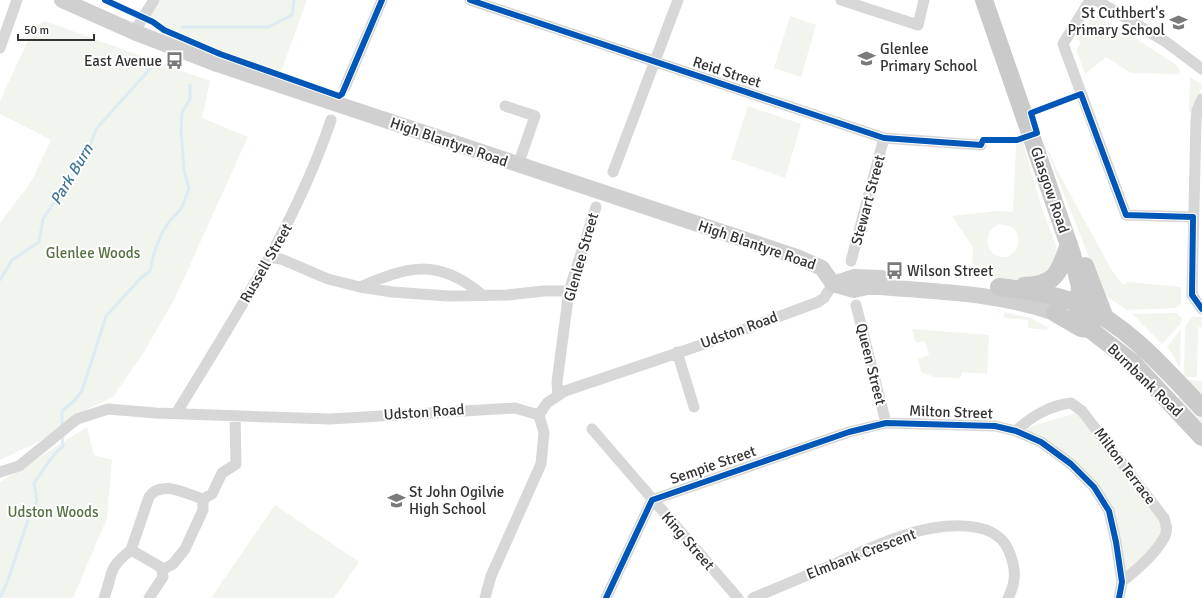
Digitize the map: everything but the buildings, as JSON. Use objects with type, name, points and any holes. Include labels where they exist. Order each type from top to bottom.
[{"type":"main road","name":"High Blantyre Road","points":[[62,0],[134,32],[217,64],[806,261],[822,268],[833,284]]},
{"type":"main road","name":"Glasgow Road","points":[[984,0],[1069,244],[1080,280],[1078,304]]},
{"type":"main road","name":"Glasgow Road","points":[[1069,244],[1082,260],[1105,318]]},
{"type":"main road","points":[[833,284],[854,277],[872,277],[999,287],[1039,286],[1048,283],[1062,265],[1069,244]]},
{"type":"main road","points":[[833,284],[854,290],[867,287],[880,287],[993,297],[1033,305],[1055,313],[1081,328],[1090,330]]},
{"type":"main road","name":"Burnbank Road","points":[[999,287],[1040,293],[1078,304],[1105,318],[1130,335],[1176,378],[1202,408]]},
{"type":"main road","points":[[1055,313],[1067,311],[1078,304]]},
{"type":"main road","name":"Burnbank Road","points":[[1078,304],[1078,313],[1081,320],[1090,330],[1132,362],[1202,437]]},
{"type":"street","points":[[0,48],[17,0]]},
{"type":"street","points":[[134,32],[154,0]]},
{"type":"street","points":[[345,87],[382,0]]},
{"type":"street","name":"Reid Street","points":[[470,0],[884,138],[981,146]]},
{"type":"street","points":[[613,172],[678,0]]},
{"type":"street","points":[[841,0],[918,25],[924,0]]},
{"type":"street","points":[[1090,0],[1063,44],[1126,215],[1193,217]]},
{"type":"street","points":[[1096,0],[1166,42],[1202,69]]},
{"type":"street","points":[[1202,99],[1197,110],[1196,120],[1192,295],[1202,309]]},
{"type":"street","points":[[505,106],[535,116],[518,165]]},
{"type":"street","name":"Russell Street","points":[[177,412],[270,258],[296,208],[320,153],[331,120]]},
{"type":"street","name":"Stewart Street","points":[[852,261],[884,138]]},
{"type":"street","name":"Glenlee Street","points":[[558,395],[557,382],[569,291],[596,207]]},
{"type":"street","points":[[270,258],[281,259],[328,279],[360,287],[448,296],[481,294],[507,295],[544,291],[569,291]]},
{"type":"street","points":[[360,287],[385,276],[406,270],[431,269],[457,276],[481,294]]},
{"type":"street","name":"Udston Road","points":[[0,472],[19,466],[77,420],[108,409],[236,416],[330,419],[515,408],[539,415],[547,403],[565,391],[712,341],[818,302],[824,298],[833,284]]},
{"type":"street","name":"Queen Street","points":[[856,305],[886,423]]},
{"type":"street","points":[[677,352],[694,406]]},
{"type":"street","name":"Milton Terrace","points":[[1016,431],[1023,423],[1049,409],[1060,404],[1071,403],[1082,411],[1164,518],[1167,526],[1165,536],[1144,563],[1122,582]]},
{"type":"street","points":[[485,598],[491,576],[541,464],[544,433],[539,415]]},
{"type":"street","points":[[203,500],[212,494],[222,473],[236,464],[236,416]]},
{"type":"street","name":"Milton Street","points":[[886,423],[987,425],[1016,431],[1041,442],[1071,464],[1094,487],[1109,511],[1116,542],[1122,582],[1119,598]]},
{"type":"street","name":"Sempie Street","points":[[652,500],[849,432],[886,423]]},
{"type":"street","name":"King Street","points":[[592,429],[738,598]]},
{"type":"street","points":[[104,598],[111,571],[117,562],[131,550],[149,497],[154,490],[163,487],[203,500]]},
{"type":"street","points":[[162,570],[173,564],[185,549],[203,510],[203,500]]},
{"type":"street","points":[[606,598],[652,500]]},
{"type":"street","name":"Elmbank Crescent","points":[[753,598],[904,535],[941,526],[963,526],[980,528],[995,534],[1006,545],[1013,559],[1016,572],[1014,587],[1008,598]]},
{"type":"street","points":[[131,550],[159,566],[162,570],[163,577],[149,598]]},
{"type":"green space","points":[[160,0],[307,0],[280,74],[149,22],[147,17]]},
{"type":"green space","points":[[1094,15],[1123,30],[1178,66],[1180,74],[1131,73],[1106,57],[1085,74],[1076,49],[1081,43],[1079,38]]},
{"type":"green space","points":[[790,16],[816,25],[801,77],[774,68]]},
{"type":"green space","name":"Glenlee Woods","points":[[45,21],[210,81],[202,118],[248,137],[175,298],[144,352],[113,397],[81,412],[40,441],[0,460],[0,223],[31,182],[51,140],[0,114],[0,101],[35,25]]},
{"type":"green space","points":[[1190,77],[1202,84],[1202,87],[1191,112],[1189,112]]},
{"type":"green space","points":[[748,106],[801,124],[785,178],[731,159]]},
{"type":"green space","points":[[1042,136],[1057,170],[1111,269],[1123,285],[1128,282],[1181,287],[1181,304],[1176,308],[1127,310],[1104,295]]},
{"type":"green space","points":[[1023,143],[1042,209],[1056,245],[1057,256],[1050,269],[1043,275],[1029,281],[972,275],[973,247],[952,216],[997,211],[1013,212],[1016,144]],"holes":[[[1000,224],[1012,227],[1019,239],[1017,248],[1011,255],[1006,257],[993,254],[989,249],[988,244],[990,232]]]},
{"type":"green space","points":[[1004,312],[1030,318],[1048,327],[1047,330],[1028,328],[1028,320],[1004,318]]},
{"type":"green space","points":[[1176,313],[1182,318],[1181,323],[1162,344],[1132,314]]},
{"type":"green space","points":[[1192,317],[1202,317],[1202,327],[1198,327],[1197,377],[1186,377],[1184,374],[1185,327]]},
{"type":"green space","points":[[912,329],[989,335],[987,374],[962,372],[960,378],[934,377],[921,372],[918,359],[929,355],[925,341],[916,343]]},
{"type":"green space","points":[[1181,329],[1180,369],[1172,353],[1167,347]]},
{"type":"green space","points":[[1186,380],[1202,381],[1202,398]]},
{"type":"green space","points":[[1182,394],[1202,416],[1202,430],[1175,400]]},
{"type":"green space","points":[[1082,411],[1164,518],[1165,536],[1122,582],[1109,511],[1071,464],[1016,431]]},
{"type":"green space","name":"Udston Woods","points":[[87,427],[94,455],[112,460],[107,518],[73,598],[0,598],[0,482]]},
{"type":"green space","points":[[275,505],[359,562],[334,598],[211,598]]},
{"type":"waterway","name":"Park Burn","points":[[182,27],[268,27],[292,15],[294,0]]},
{"type":"waterway","name":"Park Burn","points":[[0,280],[12,260],[39,242],[43,219],[89,149],[96,129],[150,69]]},
{"type":"waterway","points":[[62,426],[62,411],[75,400],[82,391],[106,316],[141,278],[150,271],[154,253],[162,233],[169,222],[181,209],[189,189],[184,170],[181,130],[182,113],[190,99],[190,85]]},
{"type":"waterway","points":[[0,598],[8,580],[31,511],[37,501],[34,483],[58,450],[63,446],[62,434]]},
{"type":"cycle path","points":[[105,0],[153,22],[164,30],[220,54],[339,96],[342,94],[382,0]]},
{"type":"cycle path","points":[[470,0],[884,138],[981,145],[983,140],[1017,140],[1037,133],[1031,113],[1081,94],[1126,215],[1193,217],[1192,295],[1202,309]]},
{"type":"cycle path","points":[[606,598],[652,500],[849,432],[886,423],[995,426],[1016,431],[1041,442],[1071,464],[1094,487],[1109,511],[1116,542],[1122,582],[1119,598]]},
{"type":"place","name":"St Cuthbert's Primary School","points":[[1178,22]]},
{"type":"place","name":"Glenlee Primary School","points":[[867,58]]},
{"type":"place","name":"East Avenue","points":[[175,61]]},
{"type":"place","name":"Wilson Street","points":[[894,271]]},
{"type":"place","name":"St John Ogilvie High School","points":[[396,501]]}]
